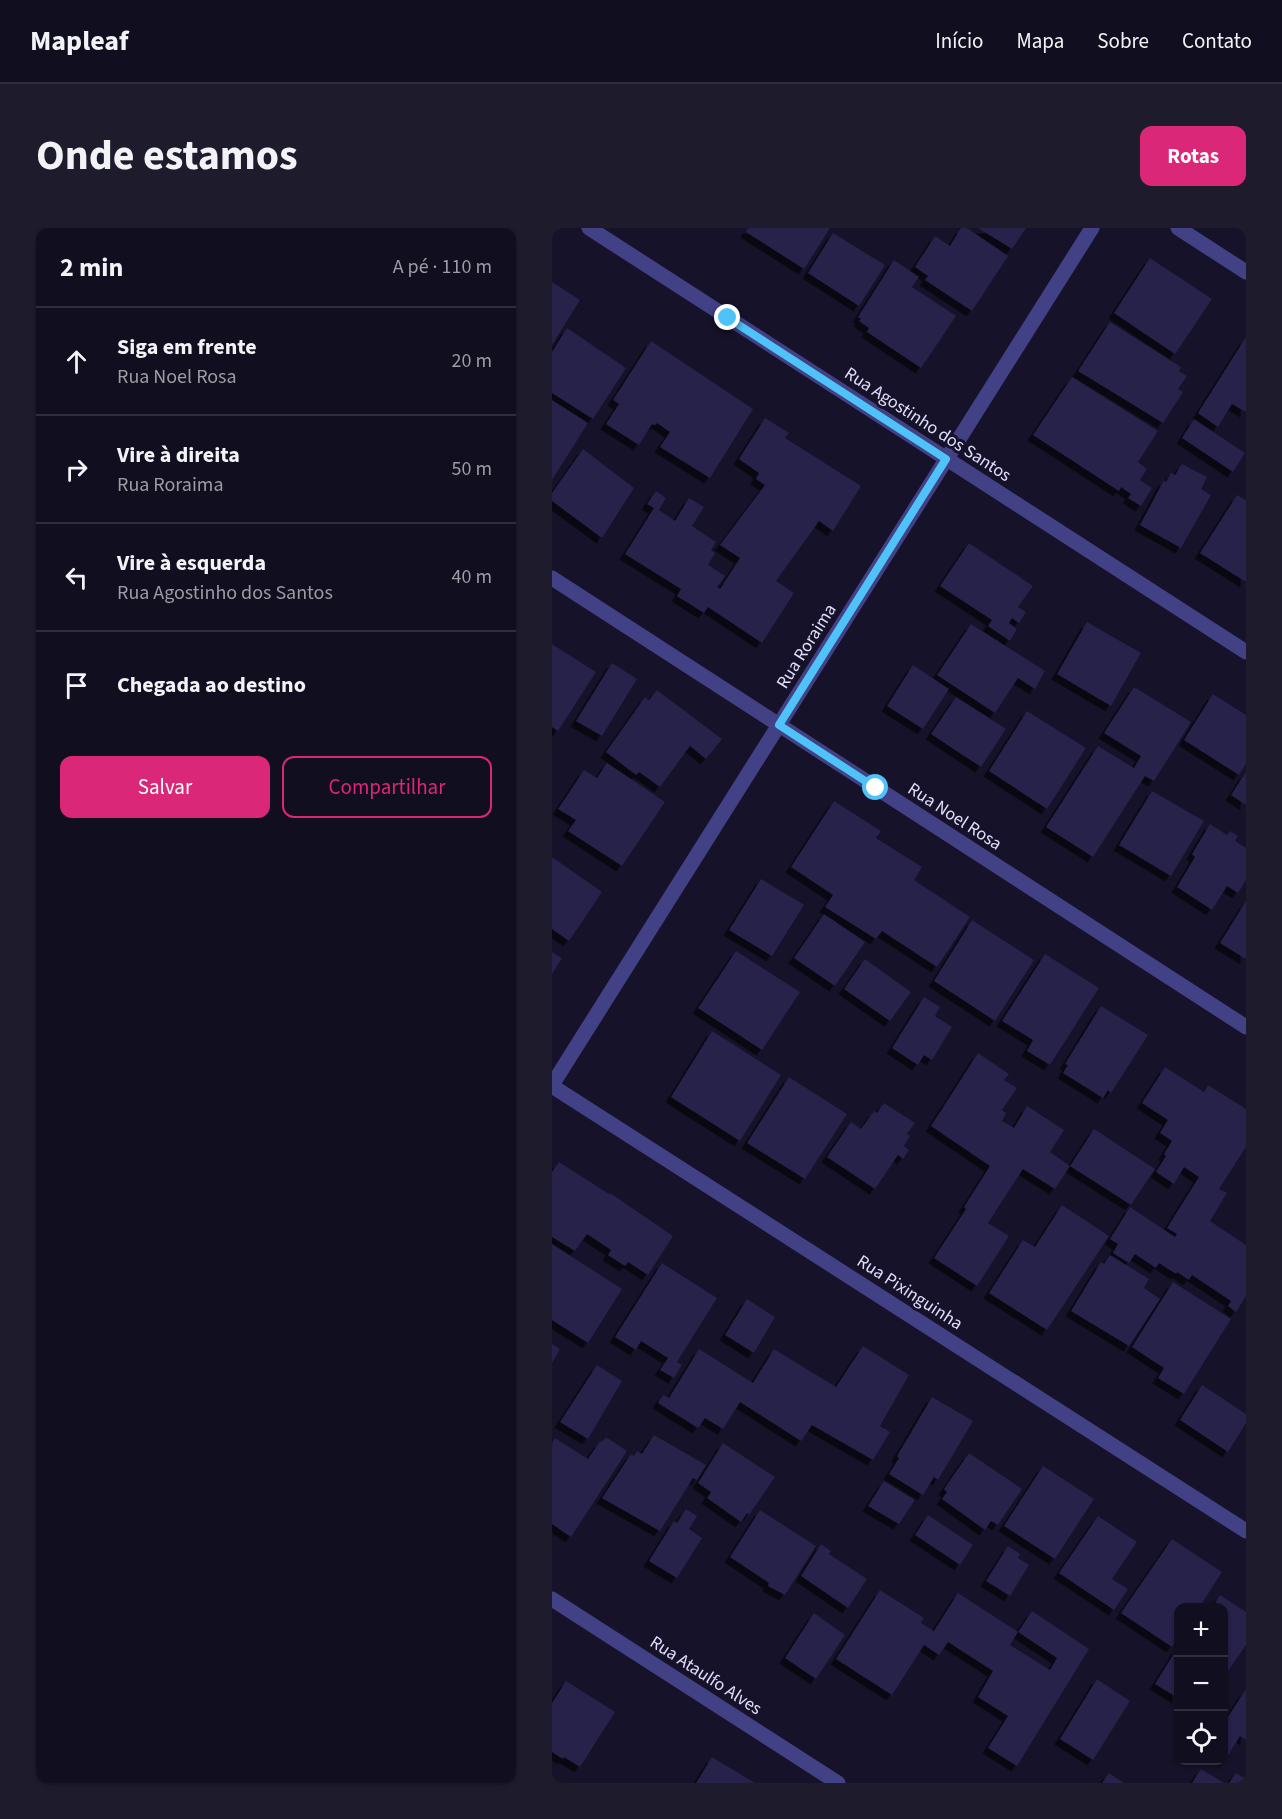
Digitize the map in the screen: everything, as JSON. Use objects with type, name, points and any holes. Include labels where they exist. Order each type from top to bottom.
[{"type":"street","name":"Rua Agostinho dos Santos","points":[[590,228],[1246,652]]},
{"type":"street","name":"Rua Roraima","points":[[552,1085],[1092,228]]},
{"type":"street","points":[[1179,228],[1246,272]]},
{"type":"street","name":"Rua Noel Rosa","points":[[552,578],[1246,1027]]},
{"type":"street","name":"Rua Pixinguinha","points":[[552,1085],[1246,1531]]},
{"type":"street","name":"Rua Ataulfo Alves","points":[[552,1599],[838,1783]]},
{"type":"building","points":[[748,228],[830,228],[804,269],[746,232]]},
{"type":"building","points":[[961,228],[967,228],[1008,256],[972,311],[925,280],[928,276],[915,267],[935,236],[950,246]]},
{"type":"building","points":[[978,228],[1026,228],[1012,249]]},
{"type":"building","points":[[833,233],[885,265],[859,306],[808,273]]},
{"type":"building","points":[[1150,258],[1212,299],[1175,354],[1114,313]]},
{"type":"building","points":[[894,260],[919,277],[912,287],[956,316],[921,368],[867,332],[869,328],[859,321],[861,319],[858,317]]},
{"type":"building","points":[[552,282],[580,300],[552,345]]},
{"type":"building","points":[[1110,322],[1181,367],[1179,371],[1187,376],[1178,389],[1183,392],[1163,423],[1078,371]]},
{"type":"building","points":[[567,328],[626,368],[593,419],[552,393],[552,352]]},
{"type":"building","points":[[1246,337],[1246,412],[1232,404],[1218,427],[1198,413]]},
{"type":"building","points":[[651,341],[753,409],[710,478],[660,447],[670,432],[657,423],[652,424],[639,445],[606,424],[619,404],[613,400]]},
{"type":"building","points":[[1072,377],[1158,431],[1138,462],[1147,469],[1140,480],[1152,488],[1141,506],[1128,498],[1131,494],[1121,487],[1119,491],[1033,435]]},
{"type":"building","points":[[552,400],[588,423],[552,480]]},
{"type":"building","points":[[765,418],[789,433],[785,438],[861,486],[833,531],[819,521],[776,581],[794,593],[762,643],[708,607],[704,613],[677,596],[681,589],[625,554],[654,508],[647,504],[656,491],[666,498],[659,510],[675,521],[689,498],[704,507],[692,526],[716,542],[711,550],[715,553],[708,565],[725,576],[717,587],[720,589],[740,558],[720,545],[765,485],[756,479],[759,473],[739,459]]},
{"type":"building","points":[[1194,419],[1245,453],[1233,472],[1182,438]]},
{"type":"building","points":[[583,449],[634,488],[602,538],[552,501],[552,493]]},
{"type":"building","points":[[1182,464],[1207,477],[1201,489],[1211,495],[1181,548],[1140,525],[1164,480],[1166,482],[1171,473],[1175,475]]},
{"type":"building","points":[[1237,495],[1246,500],[1246,582],[1200,553]]},
{"type":"building","points":[[969,543],[1033,586],[1018,607],[1026,612],[1019,623],[1012,618],[1009,623],[1017,629],[1010,641],[988,626],[992,620],[940,586]]},
{"type":"building","points":[[1087,622],[1141,653],[1111,706],[1057,674]]},
{"type":"building","points":[[971,624],[1045,671],[1035,689],[1018,678],[995,713],[937,675]]},
{"type":"building","points":[[552,644],[596,672],[558,731],[552,727]]},
{"type":"building","points":[[612,663],[637,679],[602,736],[576,721]]},
{"type":"building","points":[[913,665],[949,689],[923,729],[887,706]]},
{"type":"building","points":[[1134,687],[1191,722],[1154,781],[1145,776],[1093,857],[1046,827],[1098,746],[1134,768],[1141,756],[1104,733]]},
{"type":"building","points":[[657,690],[722,739],[706,759],[690,746],[660,787],[639,772],[636,775],[606,752],[645,697],[649,700]]},
{"type":"building","points":[[1213,694],[1246,715],[1246,764],[1239,775],[1184,740]]},
{"type":"building","points":[[956,697],[1006,729],[981,767],[931,734]]},
{"type":"building","points":[[1027,711],[1086,748],[1047,809],[989,771]]},
{"type":"building","points":[[607,763],[665,802],[622,866],[568,831],[576,820],[558,809],[584,770],[597,778]]},
{"type":"building","points":[[1246,772],[1246,805],[1231,795]]},
{"type":"building","points":[[1152,791],[1204,821],[1171,876],[1119,845]]},
{"type":"building","points":[[834,801],[881,831],[876,838],[922,867],[914,880],[970,917],[937,967],[882,931],[876,939],[825,907],[833,895],[791,867]]},
{"type":"building","points":[[1210,824],[1227,835],[1230,831],[1238,836],[1235,841],[1246,848],[1246,880],[1238,893],[1227,886],[1212,910],[1177,887],[1195,857],[1192,854]]},
{"type":"building","points":[[552,857],[602,892],[569,941],[552,929]]},
{"type":"building","points":[[761,879],[804,905],[772,956],[729,930]]},
{"type":"building","points":[[1246,901],[1246,959],[1220,943]]},
{"type":"building","points":[[824,914],[865,942],[835,986],[794,958]]},
{"type":"building","points":[[972,920],[1034,960],[995,1021],[934,981]]},
{"type":"building","points":[[736,951],[800,992],[762,1050],[698,1008]]},
{"type":"building","points":[[552,952],[562,958],[552,974]]},
{"type":"building","points":[[1045,954],[1099,988],[1050,1065],[1027,1051],[1033,1040],[1002,1021]]},
{"type":"building","points":[[865,959],[911,992],[890,1021],[844,989]]},
{"type":"building","points":[[924,997],[940,1007],[935,1016],[952,1027],[932,1060],[924,1055],[918,1065],[892,1048]]},
{"type":"building","points":[[1101,1006],[1148,1035],[1111,1093],[1108,1090],[1103,1098],[1063,1073],[1068,1065],[1065,1064]]},
{"type":"building","points":[[712,1031],[781,1075],[740,1141],[671,1097]]},
{"type":"building","points":[[978,1053],[1009,1074],[1004,1080],[1017,1088],[1002,1110],[1006,1113],[1002,1121],[1014,1128],[1027,1106],[1064,1130],[1050,1152],[1070,1166],[1055,1189],[1023,1169],[988,1223],[1009,1236],[977,1286],[934,1258],[966,1209],[964,1207],[990,1166],[931,1126]]},
{"type":"building","points":[[1165,1067],[1204,1092],[1208,1085],[1246,1109],[1246,1147],[1219,1189],[1227,1193],[1210,1221],[1246,1245],[1246,1296],[1236,1312],[1228,1306],[1231,1301],[1192,1275],[1189,1280],[1159,1263],[1156,1268],[1135,1254],[1129,1263],[1113,1253],[1118,1244],[1110,1239],[1130,1207],[1175,1237],[1177,1234],[1167,1228],[1199,1177],[1184,1167],[1174,1184],[1156,1172],[1172,1141],[1160,1133],[1168,1120],[1142,1103]]},
{"type":"building","points":[[789,1077],[847,1114],[805,1179],[747,1143]]},
{"type":"building","points":[[884,1103],[915,1123],[907,1134],[910,1136],[904,1146],[909,1150],[903,1159],[898,1155],[875,1189],[827,1157],[851,1122],[861,1129],[874,1111],[877,1113]]},
{"type":"building","points":[[1094,1129],[1155,1169],[1131,1205],[1070,1166]]},
{"type":"building","points":[[559,1162],[673,1236],[648,1275],[628,1262],[625,1266],[608,1255],[611,1250],[587,1234],[575,1251],[552,1237],[552,1172]]},
{"type":"building","points":[[1062,1205],[1109,1236],[1047,1330],[989,1293],[1023,1240],[1035,1247]]},
{"type":"building","points":[[552,1244],[622,1289],[588,1343],[552,1320]]},
{"type":"building","points":[[1110,1255],[1149,1279],[1144,1288],[1160,1299],[1129,1346],[1071,1311],[1101,1262],[1104,1264]]},
{"type":"building","points":[[662,1263],[717,1298],[677,1362],[682,1365],[674,1378],[660,1370],[668,1358],[641,1341],[636,1350],[615,1337]]},
{"type":"building","points":[[1173,1282],[1231,1319],[1184,1394],[1158,1378],[1164,1368],[1132,1347]]},
{"type":"building","points":[[747,1299],[775,1317],[754,1353],[725,1335]]},
{"type":"building","points":[[552,1344],[560,1349],[552,1363]]},
{"type":"building","points":[[863,1346],[909,1375],[880,1426],[890,1432],[873,1460],[812,1425],[801,1441],[740,1402],[723,1429],[705,1418],[698,1428],[658,1403],[663,1395],[669,1398],[699,1349],[753,1383],[774,1349],[836,1387]]},
{"type":"building","points":[[597,1365],[622,1381],[588,1439],[560,1422]]},
{"type":"building","points":[[1202,1385],[1246,1414],[1246,1423],[1228,1452],[1180,1420]]},
{"type":"building","points":[[932,1397],[973,1421],[938,1480],[934,1477],[923,1495],[889,1474]]},
{"type":"building","points":[[654,1435],[706,1465],[697,1480],[693,1478],[660,1531],[602,1498],[631,1454],[634,1456],[637,1451],[642,1454]]},
{"type":"building","points":[[606,1437],[627,1451],[571,1537],[552,1524],[552,1444],[555,1438],[588,1459],[600,1441],[602,1442]]},
{"type":"building","points":[[723,1443],[775,1477],[749,1515],[747,1513],[741,1522],[707,1498],[711,1492],[698,1483]]},
{"type":"building","points":[[969,1453],[1022,1489],[998,1525],[991,1521],[985,1530],[942,1499],[947,1492],[944,1489]]},
{"type":"building","points":[[1043,1466],[1094,1499],[1055,1559],[1004,1526]]},
{"type":"building","points":[[884,1481],[915,1500],[899,1524],[868,1506]]},
{"type":"building","points":[[686,1509],[697,1516],[689,1529],[702,1538],[677,1578],[649,1561],[674,1521],[677,1523]]},
{"type":"building","points":[[760,1510],[816,1546],[785,1595],[768,1586],[769,1583],[730,1557]]},
{"type":"building","points":[[928,1515],[973,1545],[960,1565],[915,1535]]},
{"type":"building","points":[[1098,1516],[1137,1542],[1112,1579],[1128,1589],[1114,1610],[1059,1573]]},
{"type":"building","points":[[1172,1539],[1222,1572],[1202,1603],[1174,1603],[1174,1644],[1172,1647],[1121,1613]]},
{"type":"building","points":[[821,1544],[831,1551],[829,1554],[867,1579],[848,1608],[801,1576]]},
{"type":"building","points":[[1008,1546],[1020,1554],[1018,1558],[1029,1565],[1010,1596],[986,1581]]},
{"type":"building","points":[[880,1590],[924,1618],[921,1623],[934,1631],[958,1593],[1018,1632],[1032,1611],[1089,1649],[1017,1766],[988,1748],[1008,1716],[978,1697],[993,1671],[948,1642],[939,1655],[924,1645],[892,1695],[836,1659]],"holes":[[[1018,1632],[1057,1658],[1050,1670],[1010,1645]]]},
{"type":"building","points":[[1220,1595],[1246,1612],[1246,1645],[1228,1671],[1228,1603],[1215,1603]]},
{"type":"building","points":[[814,1613],[845,1635],[816,1679],[785,1658]]},
{"type":"building","points":[[1174,1653],[1174,1696],[1155,1684]]},
{"type":"building","points":[[1097,1679],[1130,1701],[1093,1760],[1060,1739]]},
{"type":"building","points":[[566,1681],[615,1712],[580,1767],[552,1752],[552,1703]]},
{"type":"building","points":[[1246,1689],[1246,1740],[1240,1736],[1228,1756],[1228,1717]]},
{"type":"building","points":[[712,1757],[755,1783],[696,1783]]},
{"type":"building","points":[[1201,1769],[1224,1783],[1192,1783]]},
{"type":"building","points":[[1109,1773],[1124,1783],[1102,1783]]},
{"type":"building","points":[[1236,1773],[1246,1779],[1246,1783],[1229,1783]]},
{"type":"route","points":[[728,318],[946,459],[779,725],[876,788]]}]
